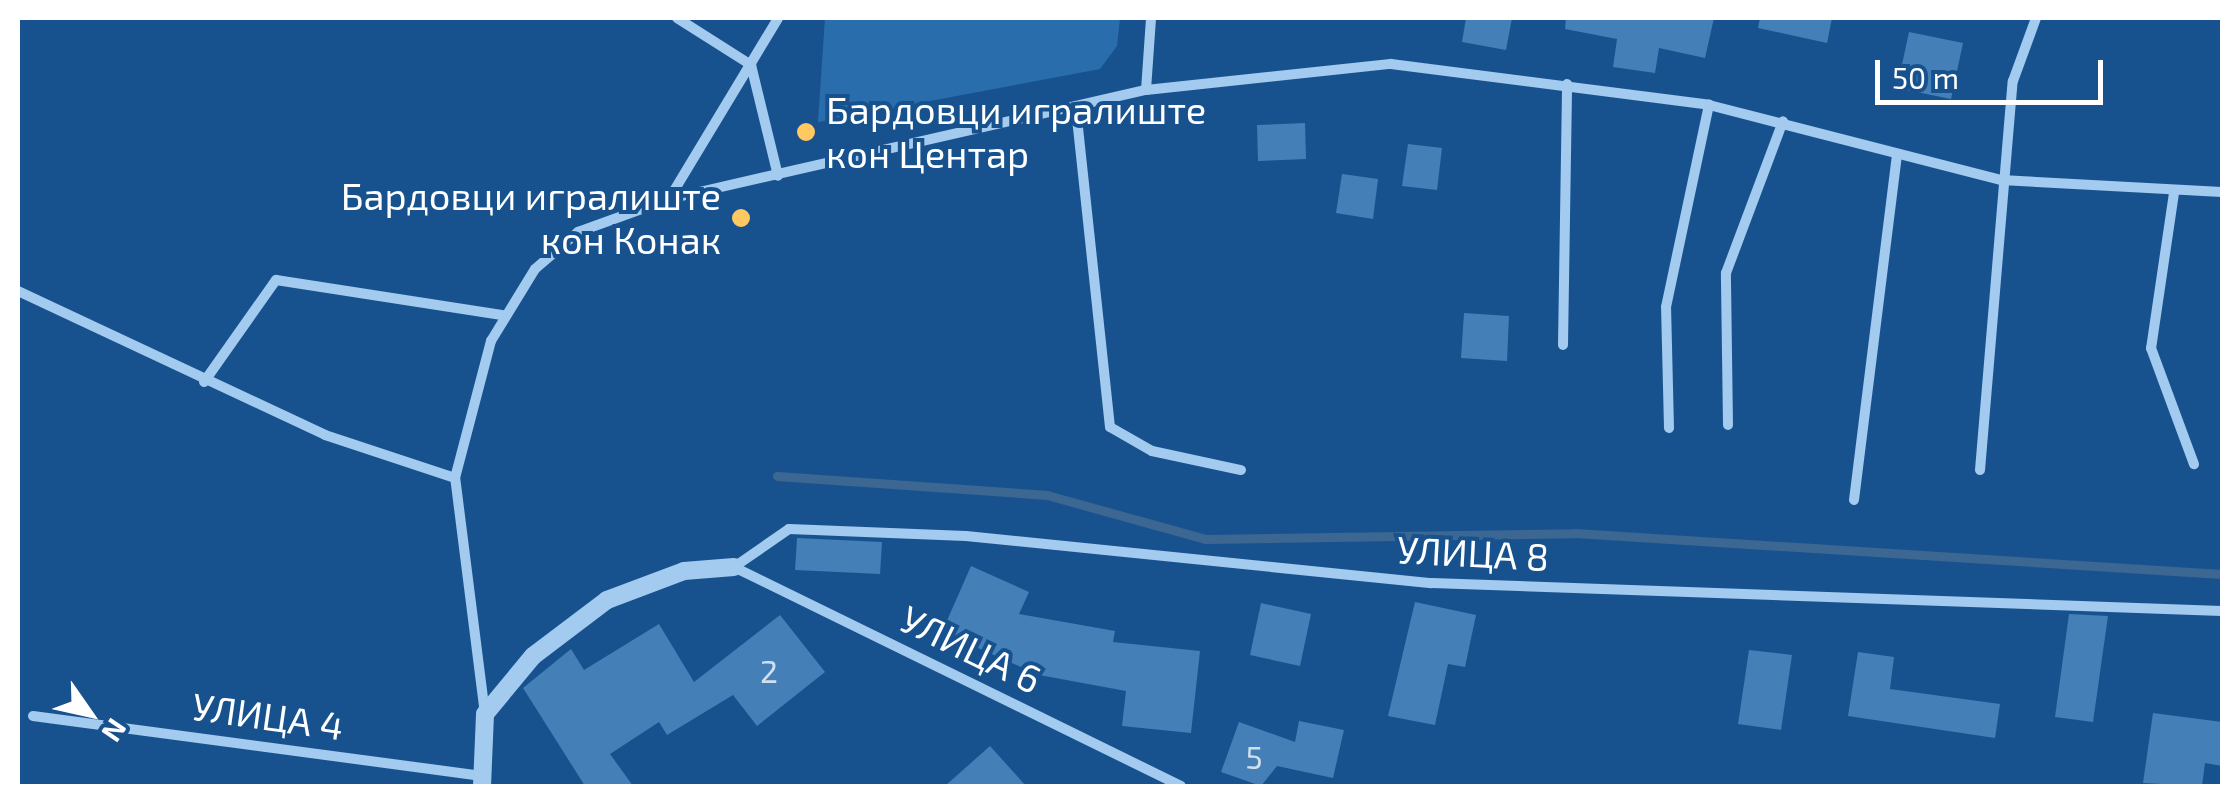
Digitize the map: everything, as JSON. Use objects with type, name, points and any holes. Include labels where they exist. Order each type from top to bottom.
[{"type":"street","points":[[677,18],[751,65],[778,176]]},
{"type":"street","points":[[669,199],[778,18]]},
{"type":"street","points":[[1146,90],[1151,18]]},
{"type":"street","points":[[1980,470],[2000,180],[2013,82],[2036,18]]},
{"type":"street","points":[[484,783],[485,714],[455,478],[503,315],[535,269],[578,232],[669,199],[1146,90],[1390,64],[1566,84],[1783,120],[1896,156],[2000,180],[2174,193],[2222,192]]},
{"type":"street","points":[[1563,344],[1566,84]]},
{"type":"street","points":[[1668,428],[1666,308],[1709,106]]},
{"type":"street","points":[[1076,109],[1110,428],[1152,451],[1241,470]]},
{"type":"street","points":[[1728,425],[1726,273],[1783,120]]},
{"type":"street","points":[[1854,500],[1896,156]]},
{"type":"street","points":[[2174,193],[2151,348],[2194,464]]},
{"type":"street","points":[[204,382],[276,280],[503,315]]},
{"type":"street","points":[[18,290],[204,382],[455,478]]},
{"type":"street","name":"УЛИЦА 8","points":[[734,567],[789,529],[966,536],[1432,582],[2222,612]]},
{"type":"street","points":[[485,714],[533,656],[607,600],[684,571],[734,567]]},
{"type":"street","name":"УЛИЦА 6","points":[[734,567],[1181,786]]},
{"type":"street","name":"УЛИЦА 4","points":[[33,716],[484,783]]},
{"type":"shaded area","points":[[825,18],[1120,18],[1117,46],[1100,69],[818,122]]},
{"type":"building","points":[[1466,18],[1512,18],[1506,50],[1462,42]]},
{"type":"building","points":[[1566,18],[1714,18],[1705,58],[1659,48],[1655,73],[1613,67],[1617,39],[1565,29]]},
{"type":"building","points":[[1760,18],[1832,18],[1827,43],[1758,28]]},
{"type":"building","points":[[1909,32],[1963,43],[1951,99],[1897,88]]},
{"type":"building","points":[[1305,123],[1306,159],[1258,161],[1257,125]]},
{"type":"building","points":[[1408,144],[1442,148],[1437,190],[1402,186]]},
{"type":"building","points":[[1342,174],[1378,179],[1373,219],[1336,213]]},
{"type":"building","points":[[1464,313],[1509,316],[1507,361],[1461,358]]},
{"type":"building","points":[[797,538],[882,542],[880,574],[795,570]]},
{"type":"building","points":[[971,566],[1029,592],[1019,614],[1115,631],[1113,642],[1200,651],[1191,733],[1122,726],[1126,691],[1039,675],[942,632]]},
{"type":"building","points":[[1415,602],[1476,615],[1465,667],[1448,664],[1435,725],[1388,716]]},
{"type":"building","points":[[1261,603],[1311,614],[1300,666],[1250,655]]},
{"type":"building","points":[[2069,614],[2108,616],[2093,722],[2055,717]]},
{"type":"building","points":[[780,615],[825,672],[757,726],[733,695],[667,735],[659,722],[610,754],[633,786],[585,786],[523,688],[571,649],[584,670],[659,624],[694,682]]},
{"type":"building","points":[[1749,650],[1792,655],[1781,730],[1738,724]]},
{"type":"building","points":[[1858,652],[1894,657],[1890,689],[2000,704],[1995,738],[1848,716]]},
{"type":"building","points":[[2153,713],[2222,722],[2222,766],[2205,763],[2202,786],[2143,783]]},
{"type":"building","points":[[1299,721],[1344,730],[1333,778],[1277,766],[1261,786],[1221,772],[1239,722],[1295,742]]},
{"type":"building","points":[[990,746],[1026,786],[945,786]]},
{"type":"waterway","points":[[777,476],[1047,495],[1206,539],[1575,533],[2222,574]]},
{"type":"place","name":"Бардовци игралиште кон Центар","points":[[806,132]]},
{"type":"place","name":"Бардовци игралиште кон Конак","points":[[741,218]]}]
